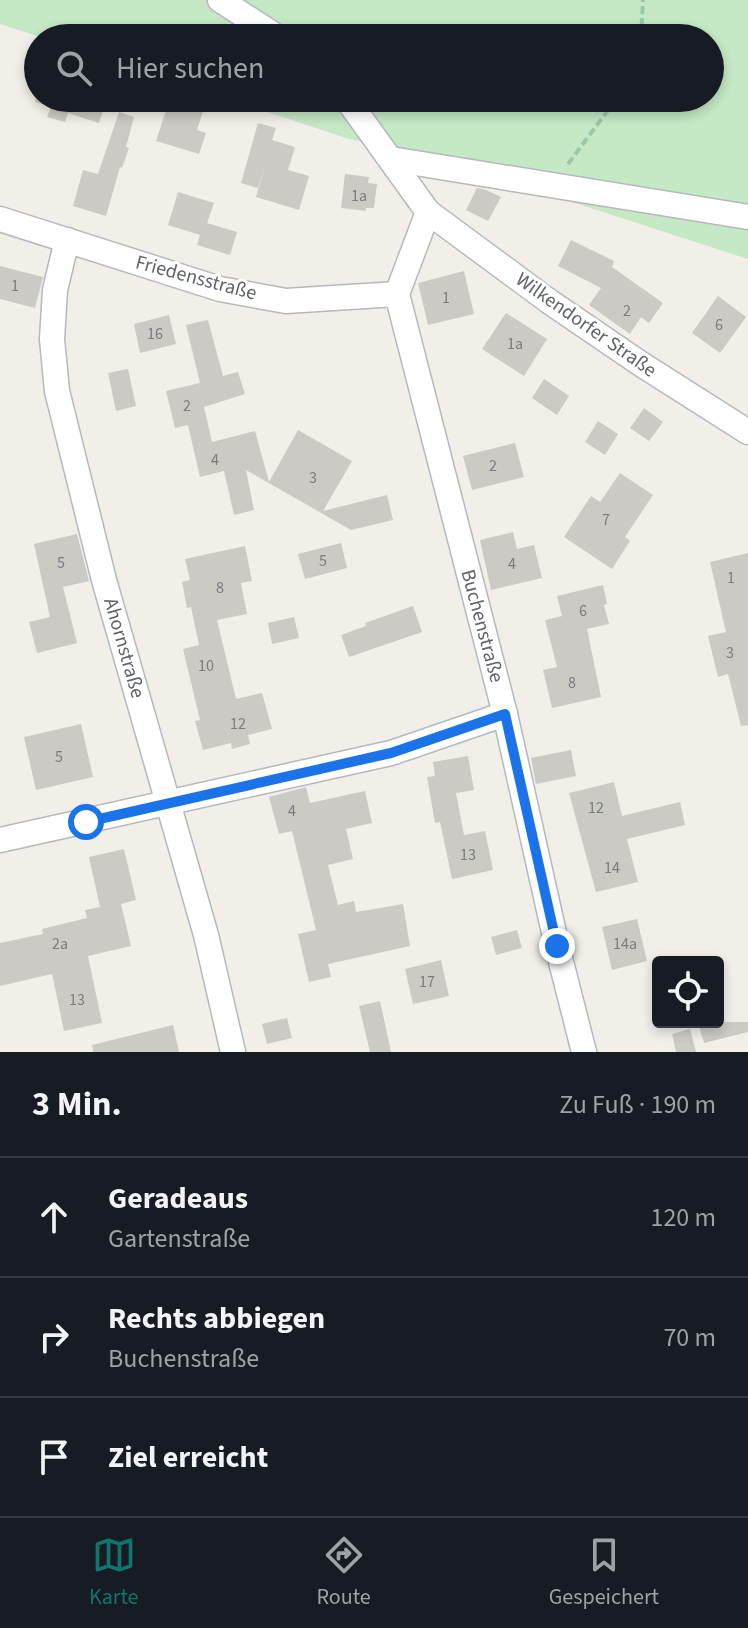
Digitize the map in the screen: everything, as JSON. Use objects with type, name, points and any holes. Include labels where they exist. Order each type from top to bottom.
[{"type":"street","points":[[220,0],[257,24]]},
{"type":"street","name":"Wilkendorfer Straße","points":[[356,112],[428,212],[550,302],[748,432]]},
{"type":"street","points":[[391,159],[748,217]]},
{"type":"street","points":[[397,294],[428,212]]},
{"type":"street","name":"Friedensstraße","points":[[0,219],[220,289],[286,301],[397,294]]},
{"type":"street","name":"Ahornstraße","points":[[67,240],[55,290],[52,339],[57,391],[104,580],[206,935],[233,1052]]},
{"type":"street","name":"Buchenstraße","points":[[397,294],[505,714],[584,1052]]},
{"type":"street","points":[[0,840],[391,753],[505,714]]},
{"type":"path","points":[[642,24],[643,0]]},
{"type":"path","points":[[553,186],[606,112]]},
{"type":"green space","points":[[0,0],[748,0],[748,259],[411,150],[349,139],[267,112],[724,112],[724,24],[24,24],[24,32],[0,24]]},
{"type":"building","points":[[49,112],[103,112],[99,123],[68,113],[65,122],[47,117]]},
{"type":"building","points":[[119,112],[134,117],[126,147],[129,148],[120,167],[106,216],[73,206],[83,170],[98,174]]},
{"type":"building","points":[[165,112],[203,112],[197,130],[206,133],[199,154],[156,141]]},
{"type":"building","points":[[258,123],[276,128],[272,140],[295,147],[288,170],[309,176],[299,210],[256,197],[266,162],[258,188],[241,183]]},
{"type":"building","points":[[345,174],[369,177],[368,183],[377,184],[374,208],[366,208],[366,211],[341,208]]},
{"type":"building","points":[[477,188],[501,197],[488,221],[466,210]]},
{"type":"building","points":[[178,192],[214,203],[207,223],[237,232],[230,255],[197,245],[200,235],[168,225]]},
{"type":"building","points":[[571,240],[614,261],[612,267],[663,303],[649,323],[641,317],[630,334],[589,305],[601,288],[558,266]]},
{"type":"building","points":[[0,266],[43,277],[35,308],[0,299]]},
{"type":"building","points":[[464,271],[474,314],[428,325],[418,283]]},
{"type":"building","points":[[718,296],[746,317],[720,353],[692,333]]},
{"type":"building","points":[[506,313],[547,339],[524,376],[482,349]]},
{"type":"building","points":[[169,315],[176,344],[140,353],[134,324]]},
{"type":"building","points":[[208,320],[223,376],[238,372],[245,394],[204,407],[212,442],[255,431],[269,482],[298,430],[352,461],[323,511],[387,495],[393,520],[351,530],[246,470],[254,510],[234,515],[224,471],[200,477],[188,425],[175,428],[166,391],[200,383],[186,325]]},
{"type":"building","points":[[128,369],[136,406],[116,411],[108,373]]},
{"type":"building","points":[[544,379],[569,396],[557,415],[532,398]]},
{"type":"building","points":[[644,408],[663,422],[649,441],[630,428]]},
{"type":"building","points":[[598,421],[618,434],[605,455],[585,442]]},
{"type":"building","points":[[515,443],[524,477],[472,490],[463,456]]},
{"type":"building","points":[[620,473],[653,495],[625,537],[630,541],[612,569],[564,537],[591,496],[600,502]]},
{"type":"building","points":[[513,532],[517,549],[534,545],[542,578],[491,590],[480,540]]},
{"type":"building","points":[[77,534],[89,581],[63,587],[77,643],[37,653],[29,622],[50,617],[34,544]]},
{"type":"building","points":[[341,543],[347,568],[305,579],[298,554]]},
{"type":"building","points":[[245,546],[252,581],[241,583],[247,614],[217,620],[236,699],[262,693],[272,729],[248,735],[250,744],[232,749],[231,743],[203,750],[195,721],[200,720],[183,649],[199,645],[182,582],[190,580],[185,559]]},
{"type":"building","points":[[748,553],[748,725],[741,726],[728,674],[718,677],[708,636],[726,632],[710,562]]},
{"type":"building","points":[[603,585],[609,624],[587,629],[601,697],[552,708],[543,670],[557,667],[545,620],[562,616],[557,596]]},
{"type":"building","points":[[413,606],[422,632],[349,657],[341,635]]},
{"type":"building","points":[[294,617],[299,638],[272,644],[268,623]]},
{"type":"building","points":[[81,724],[93,777],[36,790],[24,737]]},
{"type":"building","points":[[571,750],[576,776],[536,784],[531,758]]},
{"type":"building","points":[[468,756],[474,790],[456,793],[464,835],[485,831],[493,870],[452,879],[440,822],[435,823],[427,777],[435,776],[433,762]]},
{"type":"building","points":[[614,782],[622,816],[680,802],[685,825],[627,839],[638,882],[596,892],[569,793]]},
{"type":"building","points":[[306,787],[310,803],[365,791],[372,823],[346,829],[353,859],[328,865],[338,905],[354,901],[356,912],[403,904],[410,946],[328,964],[331,977],[309,982],[298,934],[316,930],[292,831],[279,834],[269,797]]},
{"type":"building","points":[[124,849],[136,900],[121,904],[131,946],[88,956],[102,1023],[64,1031],[52,974],[0,986],[0,943],[43,934],[42,929],[87,918],[85,910],[100,907],[89,857]]},
{"type":"building","points":[[637,919],[647,961],[612,970],[602,927]]},
{"type":"building","points":[[517,930],[522,948],[496,955],[491,937]]},
{"type":"building","points":[[441,960],[449,996],[413,1004],[405,969]]},
{"type":"building","points":[[380,1001],[391,1052],[370,1052],[359,1006]]},
{"type":"building","points":[[287,1018],[292,1038],[267,1044],[262,1024]]},
{"type":"building","points":[[724,1022],[748,1022],[748,1032],[704,1043],[700,1028],[724,1028]]},
{"type":"building","points":[[173,1025],[179,1052],[93,1052],[92,1045]]},
{"type":"building","points":[[690,1029],[696,1052],[676,1052],[672,1034]]},
{"type":"route","points":[[86,822],[391,753],[505,714],[557,946]]}]
